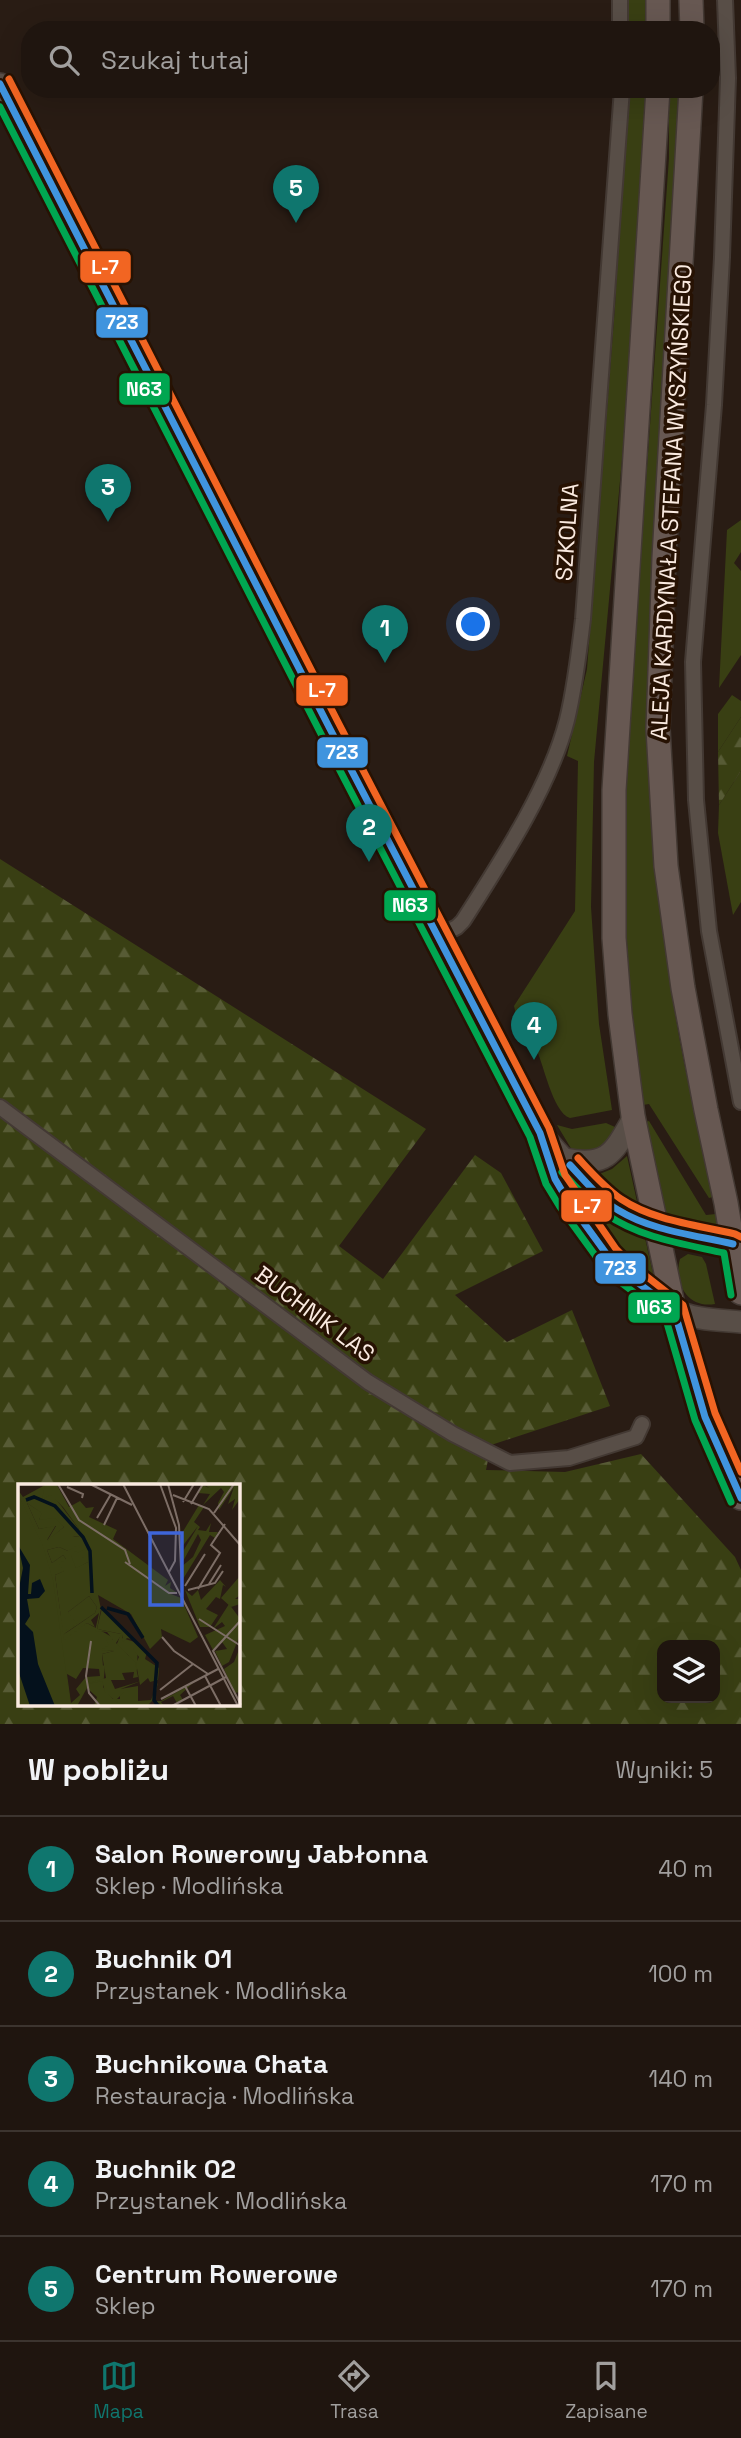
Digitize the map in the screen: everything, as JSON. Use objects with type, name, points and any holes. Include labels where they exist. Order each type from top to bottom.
[{"type":"main road","points":[[658,0],[659,21]]},
{"type":"main road","points":[[691,0],[692,21]]},
{"type":"main road","points":[[0,84],[540,1133],[555,1179],[568,1201],[608,1256],[625,1273],[674,1310],[708,1320],[741,1322]]},
{"type":"main road","name":"ALEJA KARDYNAŁA STEFANA WYSZYŃSKIEGO","points":[[657,98],[614,803],[614,937],[620,1014],[633,1117],[674,1310],[705,1417],[741,1498]]},
{"type":"main road","name":"ALEJA KARDYNAŁA STEFANA WYSZYŃSKIEGO","points":[[690,98],[664,558],[659,729],[666,866],[683,988],[737,1246],[741,1293]]},
{"type":"main road","points":[[565,1159],[588,1162],[605,1158],[620,1141],[633,1117]]},
{"type":"main road","points":[[540,1133],[587,1184],[617,1209],[655,1226],[737,1246]]},
{"type":"street","points":[[620,0],[620,21]]},
{"type":"street","points":[[725,0],[728,78],[722,257],[694,674],[696,800],[709,931],[741,1102]]},
{"type":"street","name":"SZKOLNA","points":[[438,937],[453,930],[463,921],[497,866],[534,800],[567,722],[583,619],[621,98]]},
{"type":"street","name":"BUCHNIK LAS","points":[[0,1107],[368,1382],[453,1434],[510,1462],[569,1458],[639,1430]]},
{"type":"green space","points":[[626,0],[645,0],[645,21],[626,21]]},
{"type":"green space","points":[[627,98],[647,98],[636,308],[594,762],[591,907],[599,1024],[612,1110],[570,1118],[558,1107],[553,1097],[538,1052],[519,1028],[514,1006],[575,911],[578,761],[567,756],[587,669],[615,306]]},
{"type":"green space","points":[[669,98],[679,98],[674,258],[652,597],[650,766],[657,880],[668,966],[681,1045],[713,1197],[709,1198],[649,1104],[643,1105],[629,982],[624,880],[626,763],[669,158]]},
{"type":"green space","points":[[741,520],[741,552],[734,563],[741,571],[741,655],[719,688],[727,530]]},
{"type":"green space","points":[[732,695],[741,701],[741,717],[718,752],[718,714]]},
{"type":"green space","points":[[741,717],[741,771],[719,805],[718,752]]},
{"type":"green space","points":[[741,771],[741,902],[733,915],[718,833],[719,805]]},
{"type":"green space","points":[[0,859],[426,1129],[339,1246],[383,1279],[475,1155],[501,1173],[543,1251],[455,1295],[507,1342],[572,1310],[610,1406],[491,1445],[486,1470],[565,1472],[641,1454],[735,1557],[741,1570],[741,1724],[0,1724]]},
{"type":"green space","points":[[649,1121],[706,1215],[716,1214],[719,1230],[717,1232],[664,1216],[645,1122]]},
{"type":"green space","points":[[606,1123],[615,1127],[615,1134],[601,1153],[572,1150],[557,1125],[572,1129]]},
{"type":"green space","points":[[627,1156],[638,1206],[625,1200],[597,1175],[612,1169]]},
{"type":"green space","points":[[581,1196],[610,1220],[645,1238],[655,1282],[635,1267],[612,1243],[592,1217]]},
{"type":"green space","points":[[688,1254],[702,1257],[706,1264],[715,1304],[697,1302],[690,1298],[681,1285],[678,1268],[680,1259]]},
{"type":"transit line","name":"L-7","points":[[9,79],[549,1128],[565,1175],[616,1249],[683,1305],[715,1413],[741,1472]]},
{"type":"transit line","name":"723","points":[[0,84],[540,1133],[555,1179],[608,1256],[625,1273],[674,1310],[705,1417],[741,1498]]},
{"type":"transit line","name":"N63","points":[[0,107],[530,1137],[546,1184],[600,1262],[619,1281],[665,1316],[695,1420],[731,1502]]},
{"type":"transit line","name":"L-7","points":[[578,1158],[609,1190],[634,1206],[662,1217],[741,1237]]},
{"type":"transit line","name":"723","points":[[570,1165],[605,1201],[631,1217],[674,1232],[733,1244]]},
{"type":"transit line","name":"N63","points":[[562,1172],[594,1204],[619,1222],[663,1239],[724,1253],[731,1295]]},
{"type":"place","name":"Centrum Rowerowe","points":[[296,223]]},
{"type":"place","name":"Buchnikowa Chata","points":[[108,522]]},
{"type":"place","name":"Salon Rowerowy Jabłonna","points":[[385,663]]},
{"type":"place","name":"Buchnik 01","points":[[369,862]]},
{"type":"place","name":"Buchnik 02","points":[[534,1060]]}]
